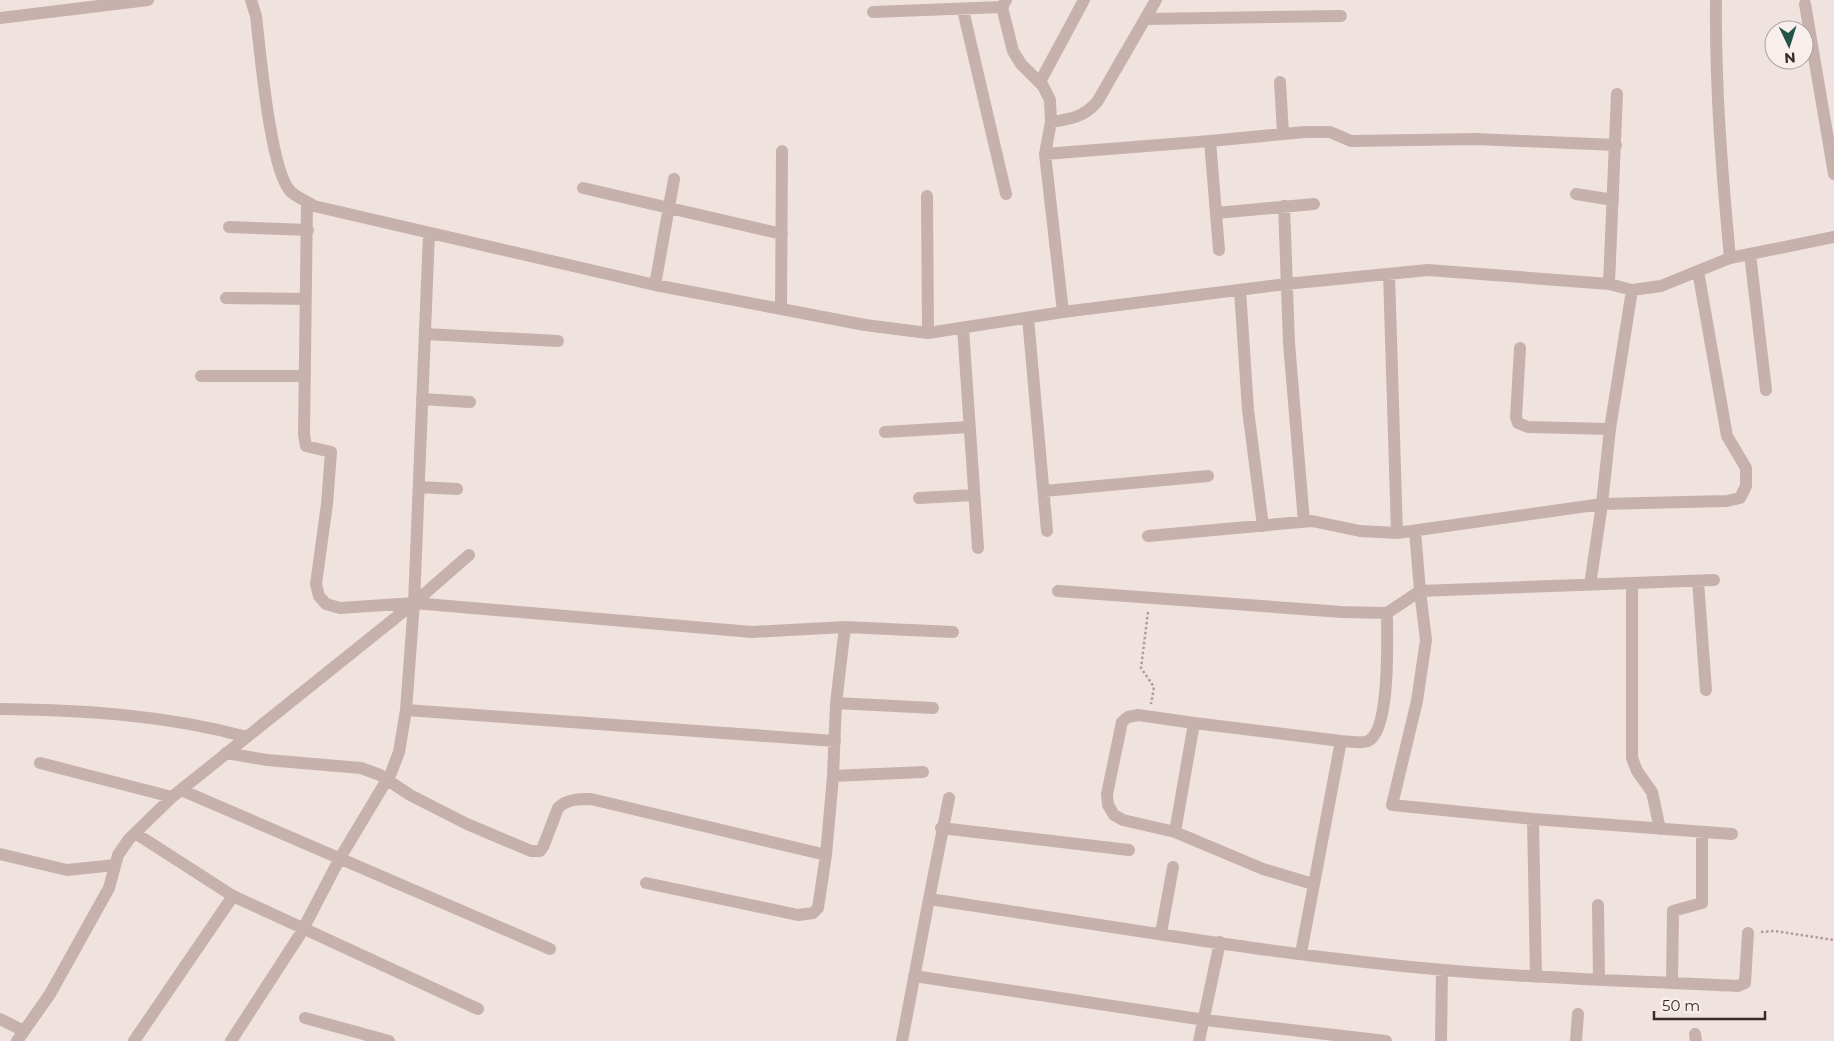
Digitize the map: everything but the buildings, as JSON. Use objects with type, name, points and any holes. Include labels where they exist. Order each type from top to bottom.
[{"type":"street","points":[[0,18],[62,5],[148,0]]},
{"type":"street","points":[[251,0],[256,16],[274,148],[280,173],[290,191],[314,206],[655,285],[865,325],[928,333],[1064,312],[1286,284],[1428,270],[1609,284],[1632,290],[1661,286],[1730,258],[1834,237]]},
{"type":"street","points":[[1040,82],[1084,0]]},
{"type":"street","points":[[1051,122],[1075,119],[1088,113],[1097,102],[1156,0]]},
{"type":"street","points":[[1716,0],[1716,60],[1720,147],[1730,258]]},
{"type":"street","points":[[873,12],[963,10],[1004,4],[1013,51],[1021,64],[1040,82],[1050,100],[1051,122],[1045,154],[1064,312]]},
{"type":"street","points":[[1805,4],[1834,174]]},
{"type":"street","points":[[963,10],[1006,194]]},
{"type":"street","points":[[1146,19],[1341,16]]},
{"type":"street","points":[[1280,82],[1283,134]]},
{"type":"street","points":[[1609,284],[1617,94]]},
{"type":"street","points":[[1045,154],[1283,134],[1330,132],[1351,141],[1476,139],[1616,145]]},
{"type":"street","points":[[1210,141],[1219,250]]},
{"type":"street","points":[[781,308],[782,152]]},
{"type":"street","points":[[655,285],[674,179]]},
{"type":"street","points":[[583,188],[782,234]]},
{"type":"street","points":[[1576,194],[1614,200]]},
{"type":"street","points":[[927,196],[928,333]]},
{"type":"street","points":[[307,202],[304,435],[306,446],[330,452],[327,504],[316,584],[319,596],[326,604],[340,608],[414,603],[752,632],[845,627],[953,632]]},
{"type":"street","points":[[1216,213],[1314,204]]},
{"type":"street","points":[[1284,206],[1286,284],[1304,522]]},
{"type":"street","points":[[229,227],[308,230]]},
{"type":"street","points":[[231,1041],[304,928],[340,858],[387,780],[399,752],[406,710],[414,603],[429,233]]},
{"type":"street","points":[[1750,254],[1766,390]]},
{"type":"street","points":[[1148,536],[1304,522],[1327,522],[1360,531],[1396,533],[1602,504],[1727,501],[1740,498],[1746,486],[1746,468],[1727,436],[1698,271]]},
{"type":"street","points":[[1389,274],[1396,533]]},
{"type":"street","points":[[1240,290],[1248,410],[1263,526]]},
{"type":"street","points":[[1590,585],[1602,504],[1610,429],[1632,290]]},
{"type":"street","points":[[226,298],[306,299]]},
{"type":"street","points":[[1028,318],[1047,531]]},
{"type":"street","points":[[963,328],[978,548]]},
{"type":"street","points":[[425,334],[558,341]]},
{"type":"street","points":[[1520,348],[1516,417],[1518,423],[1528,427],[1610,429]]},
{"type":"street","points":[[202,376],[305,376]]},
{"type":"street","points":[[422,399],[470,402]]},
{"type":"street","points":[[886,432],[969,427]]},
{"type":"street","points":[[1044,491],[1208,476]]},
{"type":"street","points":[[419,487],[457,489]]},
{"type":"street","points":[[919,498],[974,495]]},
{"type":"street","points":[[1414,531],[1426,640],[1417,701],[1392,805],[1532,819],[1732,834]]},
{"type":"street","points":[[0,1019],[21,1036],[50,994],[109,888],[118,855],[135,833],[176,794],[414,603],[469,554]]},
{"type":"street","points":[[1058,591],[1342,612],[1387,613],[1420,590],[1714,580]]},
{"type":"street","points":[[1698,581],[1706,690]]},
{"type":"street","points":[[1632,584],[1632,758],[1637,771],[1652,792],[1660,829]]},
{"type":"street","points":[[1313,884],[1263,869],[1175,832],[1123,820],[1114,815],[1108,806],[1107,794],[1122,722],[1128,717],[1149,717],[1341,741],[1367,742],[1374,736],[1386,703],[1387,613]]},
{"type":"street","points":[[646,883],[806,915],[813,913],[818,908],[826,855],[833,776],[836,703],[845,627]]},
{"type":"street","points":[[836,703],[933,708]]},
{"type":"street","points":[[0,709],[73,709],[114,713],[191,724],[247,736]]},
{"type":"street","points":[[406,710],[835,741]]},
{"type":"street","points":[[1175,832],[1194,723]]},
{"type":"street","points":[[1301,953],[1341,741]]},
{"type":"street","points":[[226,753],[267,760],[361,768],[387,780],[418,799],[531,852],[540,851],[543,847],[558,808],[571,800],[591,799],[826,855]]},
{"type":"street","points":[[40,763],[176,794],[340,858],[550,949]]},
{"type":"street","points":[[833,776],[923,772]]},
{"type":"street","points":[[902,1041],[941,828],[949,798]]},
{"type":"street","points":[[1532,819],[1536,977]]},
{"type":"street","points":[[941,828],[1129,850]]},
{"type":"street","points":[[1672,983],[1673,911],[1702,903],[1702,832]]},
{"type":"street","points":[[135,833],[233,896],[478,1009]]},
{"type":"street","points":[[0,854],[67,870],[115,865]]},
{"type":"street","points":[[1161,933],[1173,867]]},
{"type":"street","points":[[134,1041],[233,896]]},
{"type":"street","points":[[929,899],[1220,942],[1442,970],[1536,977],[1738,986],[1745,983],[1748,933]]},
{"type":"street","points":[[1598,906],[1599,980]]},
{"type":"street","points":[[1199,1041],[1205,1020],[1220,942]]},
{"type":"street","points":[[1441,1041],[1442,970]]},
{"type":"street","points":[[914,976],[1205,1020],[1386,1041]]},
{"type":"street","points":[[1576,1041],[1578,1014]]},
{"type":"street","points":[[305,1018],[389,1041]]},
{"type":"path","points":[[1149,717],[1154,687],[1141,668],[1150,598]]},
{"type":"path","points":[[1748,933],[1775,931],[1834,940]]}]
